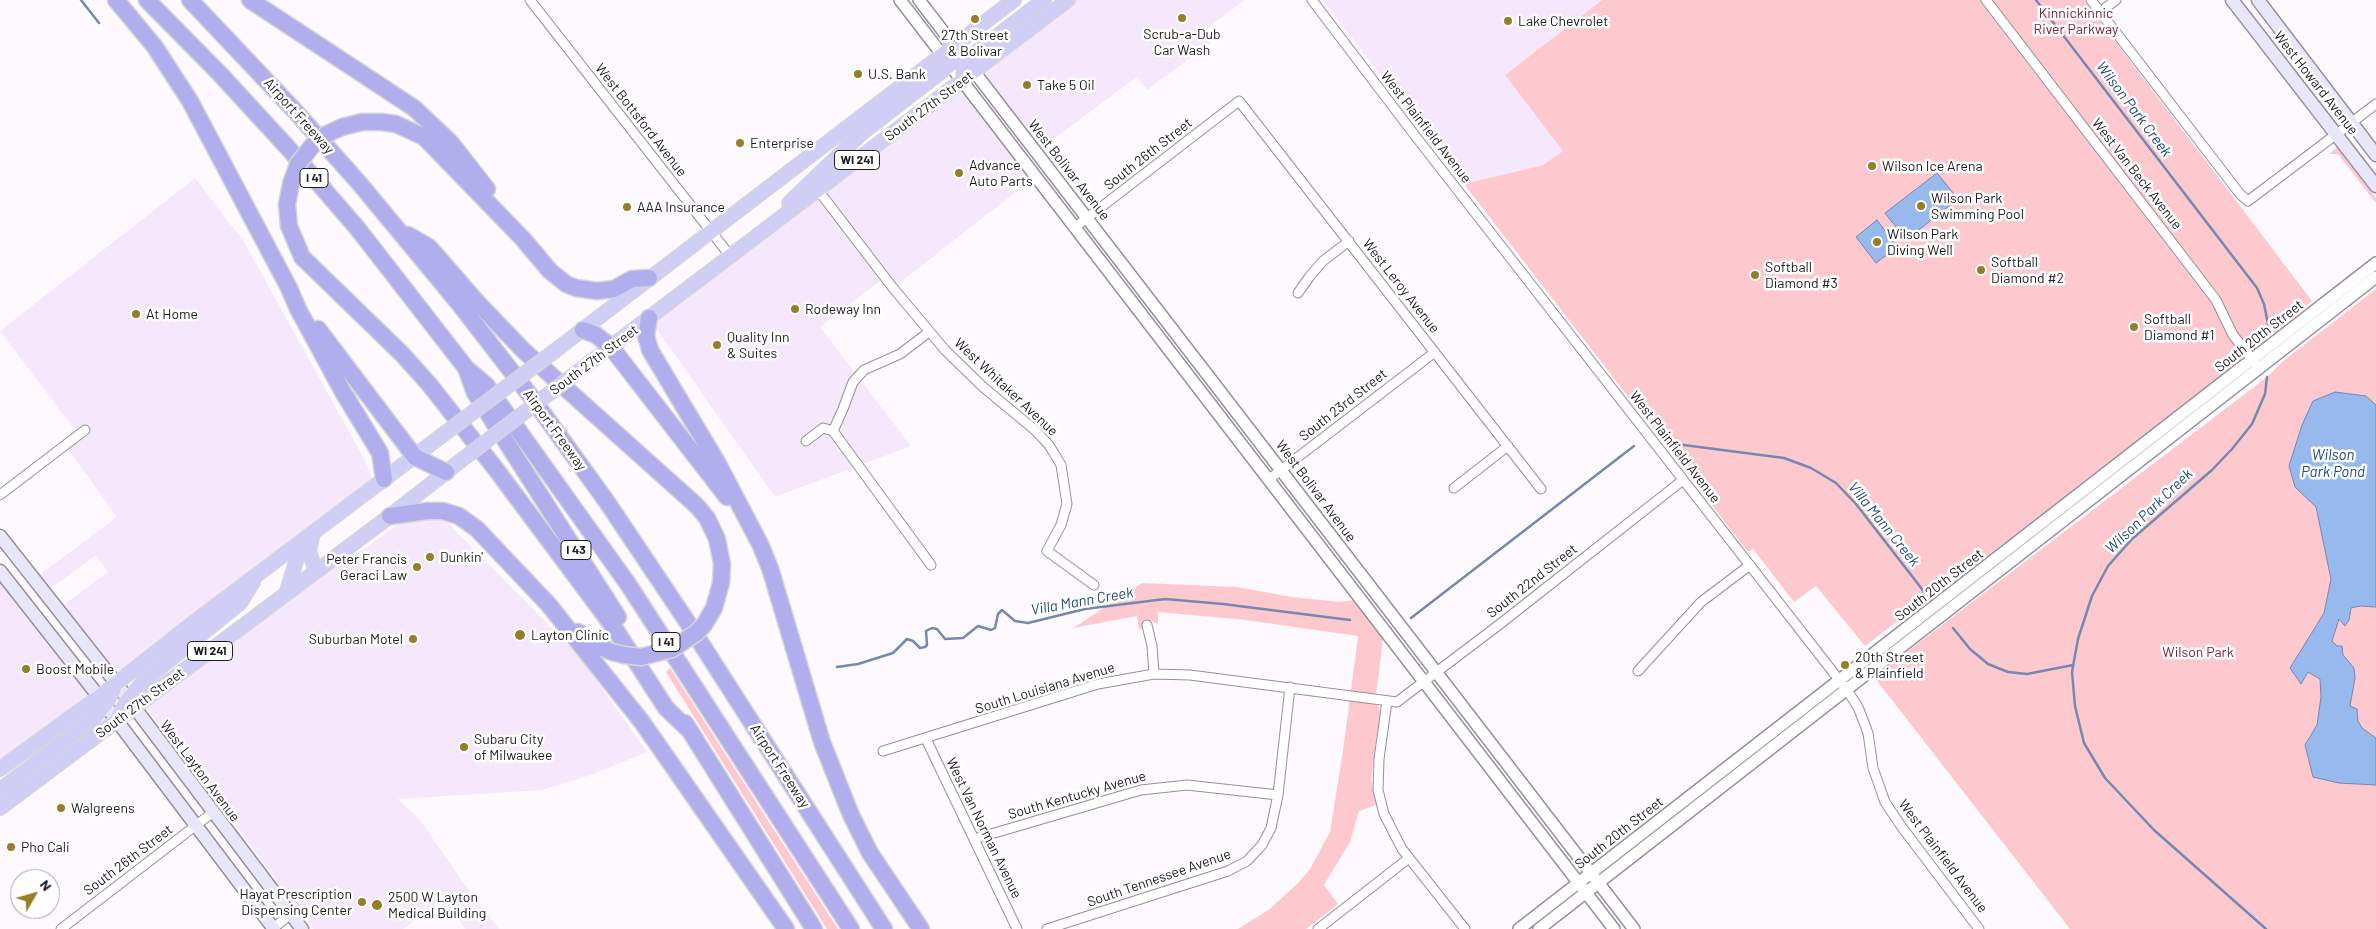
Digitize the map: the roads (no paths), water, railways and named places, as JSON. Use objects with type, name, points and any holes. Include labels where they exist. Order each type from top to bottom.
[{"type":"highway","points":[[116,0],[156,47],[185,94],[343,392],[380,454],[384,479]]},
{"type":"highway","name":"I 41","points":[[148,0],[226,81],[358,229],[466,368],[486,384],[598,541],[851,929]]},
{"type":"highway","name":"Airport Freeway","points":[[190,0],[295,111],[400,231],[529,394],[607,502],[686,620],[866,900]]},
{"type":"highway","points":[[250,0],[396,94],[426,117],[462,157],[516,226],[523,239]]},
{"type":"highway","points":[[649,278],[632,279],[614,289],[597,291],[576,288],[558,279],[523,239],[424,137],[396,124],[362,122],[342,127],[327,134],[312,146],[298,164],[291,184],[287,204],[289,226],[302,257],[402,354],[429,384],[495,468],[615,629],[666,708],[690,732]]},
{"type":"highway","points":[[390,516],[435,510],[459,516],[477,529],[549,605],[586,639],[624,656],[641,656],[672,649],[696,633],[704,625],[714,608],[721,583],[722,564],[718,539],[707,518],[697,506],[519,345],[476,301],[429,247],[400,231]]},
{"type":"highway","points":[[289,288],[416,457],[446,472]]},
{"type":"highway","points":[[649,318],[646,336],[650,350],[717,462],[760,544],[782,606],[822,742],[851,815],[870,853],[921,929]]},
{"type":"highway","points":[[583,330],[596,335],[611,347],[741,514],[760,544]]},
{"type":"highway","name":"I 43","points":[[466,368],[475,394],[814,929]]},
{"type":"highway","points":[[549,605],[642,722],[786,929]]},
{"type":"highway","points":[[866,900],[895,929]]},
{"type":"highway","name":"I 41","points":[[866,900],[884,929]]},
{"type":"main road","points":[[754,239],[854,139],[946,60],[955,57],[955,45],[1014,0]]},
{"type":"main road","points":[[962,82],[962,71],[1044,0]]},
{"type":"main road","name":"South 27th Street","points":[[970,66],[1068,0]]},
{"type":"main road","name":"West Howard Avenue","points":[[2232,0],[2376,186]]},
{"type":"main road","name":"West Howard Avenue","points":[[2258,0],[2376,155]]},
{"type":"main road","name":"WI 241","points":[[116,683],[313,532],[416,457],[649,278],[946,60]]},
{"type":"main road","name":"South 27th Street","points":[[131,703],[316,572],[962,82]]},
{"type":"main road","points":[[313,532],[309,551],[316,572]]},
{"type":"main road","name":"West Layton Avenue","points":[[0,536],[116,683],[212,813],[302,929]]},
{"type":"main road","points":[[286,594],[297,558],[294,547]]},
{"type":"main road","points":[[0,571],[102,701],[273,929]]},
{"type":"main road","points":[[116,721],[131,703],[146,679],[240,603],[257,575]]},
{"type":"main road","points":[[0,790],[91,721],[102,701],[116,683]]},
{"type":"main road","points":[[0,769],[102,701]]},
{"type":"main road","name":"South 27th Street","points":[[0,808],[116,721]]},
{"type":"street","name":"West Bottsford Avenue","points":[[530,0],[731,257]]},
{"type":"street","points":[[900,0],[1614,929]]},
{"type":"street","name":"West Bolivar Avenue","points":[[919,0],[1634,929]]},
{"type":"street","name":"West Plainfield Avenue","points":[[1312,0],[1843,685],[1858,707],[1868,733],[1874,768],[1885,802],[1900,826],[1979,929]]},
{"type":"street","name":"West Van Beck Avenue","points":[[1986,0],[2216,300],[2233,335],[2260,361]]},
{"type":"street","points":[[2091,0],[2240,194],[2248,201],[2376,104]]},
{"type":"street","points":[[2100,12],[2116,0]]},
{"type":"street","name":"South 26th Street","points":[[1074,228],[1239,101]]},
{"type":"street","name":"West Leroy Avenue","points":[[1239,101],[1541,489]]},
{"type":"street","points":[[1003,136],[1016,126]]},
{"type":"street","name":"West Whitaker Avenue","points":[[818,190],[929,332],[968,374],[1035,430],[1056,455],[1065,481],[1067,504],[1061,525],[1047,551],[1094,585]]},
{"type":"street","points":[[1298,293],[1323,261],[1349,241]]},
{"type":"street","name":"South 20th Street","points":[[1539,929],[1843,685],[2260,361],[2376,263]]},
{"type":"street","name":"South 20th Street","points":[[2297,331],[2376,277]]},
{"type":"street","points":[[833,431],[853,382],[864,370],[900,354],[929,332]]},
{"type":"street","points":[[1170,352],[1183,343]]},
{"type":"street","name":"South 23rd Street","points":[[1268,480],[1435,352]]},
{"type":"street","points":[[806,441],[823,428],[833,431],[931,565]]},
{"type":"street","points":[[0,495],[85,430]]},
{"type":"street","points":[[1454,488],[1508,446]]},
{"type":"street","name":"South 22nd Street","points":[[1397,702],[1683,480]]},
{"type":"street","points":[[1638,671],[1701,602],[1750,565]]},
{"type":"street","points":[[1147,625],[1152,646],[1154,674]]},
{"type":"street","name":"South Louisiana Avenue","points":[[883,751],[1090,686],[1154,674],[1190,675],[1397,702]]},
{"type":"street","name":"South 20th Street","points":[[1519,929],[1843,685]]},
{"type":"street","name":"South Tennessee Avenue","points":[[1047,929],[1228,871],[1247,862],[1262,844],[1271,828],[1278,795],[1290,687]]},
{"type":"street","points":[[1387,701],[1379,759],[1378,790],[1388,825],[1409,858],[1465,929]]},
{"type":"street","name":"West Van Norman Avenue","points":[[926,739],[1017,929]]},
{"type":"street","name":"South Kentucky Avenue","points":[[974,839],[1141,790],[1187,785],[1278,795]]},
{"type":"street","name":"South 26th Street","points":[[61,929],[212,813]]},
{"type":"street","points":[[1318,929],[1409,858]]},
{"type":"street","points":[[273,929],[291,914]]},
{"type":"water","name":"Wilson Park Swimming Pool","points":[[1937,173],[1958,199],[1906,240],[1885,213]]},
{"type":"water","name":"Wilson Park Diving Well","points":[[1877,220],[1897,247],[1876,263],[1856,237]]},
{"type":"water","name":"Wilson Park Pond","points":[[2335,392],[2366,396],[2376,405],[2376,607],[2360,606],[2351,608],[2349,620],[2345,626],[2339,619],[2332,641],[2337,646],[2342,646],[2343,655],[2354,668],[2355,678],[2350,706],[2357,709],[2358,721],[2362,728],[2376,738],[2376,785],[2339,783],[2313,777],[2305,745],[2317,725],[2321,697],[2320,679],[2308,672],[2301,684],[2290,668],[2324,613],[2331,579],[2316,507],[2295,487],[2289,466],[2302,425],[2313,401]]},
{"type":"waterway","points":[[81,0],[99,23]]},
{"type":"waterway","name":"Wilson Park Creek","points":[[2036,0],[2257,288],[2264,304],[2270,334]]},
{"type":"waterway","name":"Wilson Park Creek","points":[[2266,929],[2154,830],[2105,778],[2084,743],[2075,706],[2072,672],[2078,639],[2092,596],[2108,566],[2132,539],[2212,470],[2232,449],[2252,424],[2265,394],[2267,377]]},
{"type":"waterway","name":"Villa Mann Creek","points":[[1676,444],[1784,458],[1811,468],[1836,483],[1856,504],[1925,593]]},
{"type":"waterway","name":"Villa Mann Creek","points":[[1411,618],[1634,446]]},
{"type":"waterway","name":"Villa Mann Creek","points":[[837,667],[858,664],[893,653],[907,639],[913,641],[920,648],[925,647],[927,645],[926,631],[932,628],[937,629],[945,639],[963,638],[978,626],[991,630],[995,628],[998,614],[1002,610],[1015,621],[1028,623],[1085,609],[1165,599],[1223,604],[1350,620]]},
{"type":"waterway","points":[[1953,628],[1970,649],[1988,664],[2008,672],[2027,674],[2073,665]]},
{"type":"place","name":"Scrub-a-Dub Car Wash","points":[[1182,18]]},
{"type":"place","name":"27th Street & Bolivar","points":[[975,19]]},
{"type":"place","name":"Lake Chevrolet","points":[[1508,21]]},
{"type":"place","name":"U.S. Bank","points":[[858,74]]},
{"type":"place","name":"Take 5 Oil","points":[[1027,85]]},
{"type":"place","name":"Enterprise","points":[[740,143]]},
{"type":"place","name":"Wilson Ice Arena","points":[[1872,166]]},
{"type":"place","name":"Advance Auto Parts","points":[[959,173]]},
{"type":"place","name":"Wilson Park Swimming Pool","points":[[1921,206]]},
{"type":"place","name":"AAA Insurance","points":[[627,207]]},
{"type":"place","name":"Wilson Park Diving Well","points":[[1877,242]]},
{"type":"place","name":"Softball Diamond #2","points":[[1981,270]]},
{"type":"place","name":"Softball Diamond #3","points":[[1755,275]]},
{"type":"place","name":"Rodeway Inn","points":[[795,309]]},
{"type":"place","name":"At Home","points":[[136,314]]},
{"type":"place","name":"Softball Diamond #1","points":[[2134,327]]},
{"type":"place","name":"Quality Inn & Suites","points":[[717,345]]},
{"type":"place","name":"Dunkin'","points":[[430,557]]},
{"type":"place","name":"Peter Francis Geraci Law","points":[[417,567]]},
{"type":"place","name":"Layton Clinic","points":[[520,635]]},
{"type":"place","name":"Suburban Motel","points":[[413,639]]},
{"type":"place","name":"20th Street & Plainfield","points":[[1845,665]]},
{"type":"place","name":"Boost Mobile","points":[[26,669]]},
{"type":"place","name":"Subaru City of Milwaukee","points":[[464,747]]},
{"type":"place","name":"Walgreens","points":[[61,808]]},
{"type":"place","name":"Pho Cali","points":[[11,847]]},
{"type":"place","name":"Hayat Prescription Dispensing Center","points":[[362,902]]},
{"type":"place","name":"2500 W Layton Medical Building","points":[[377,905]]},
{"type":"park label","name":"Kinnickinnic River Parkway","points":[[2076,22]]},
{"type":"park label","name":"Wilson Park","points":[[2198,652]]}]
